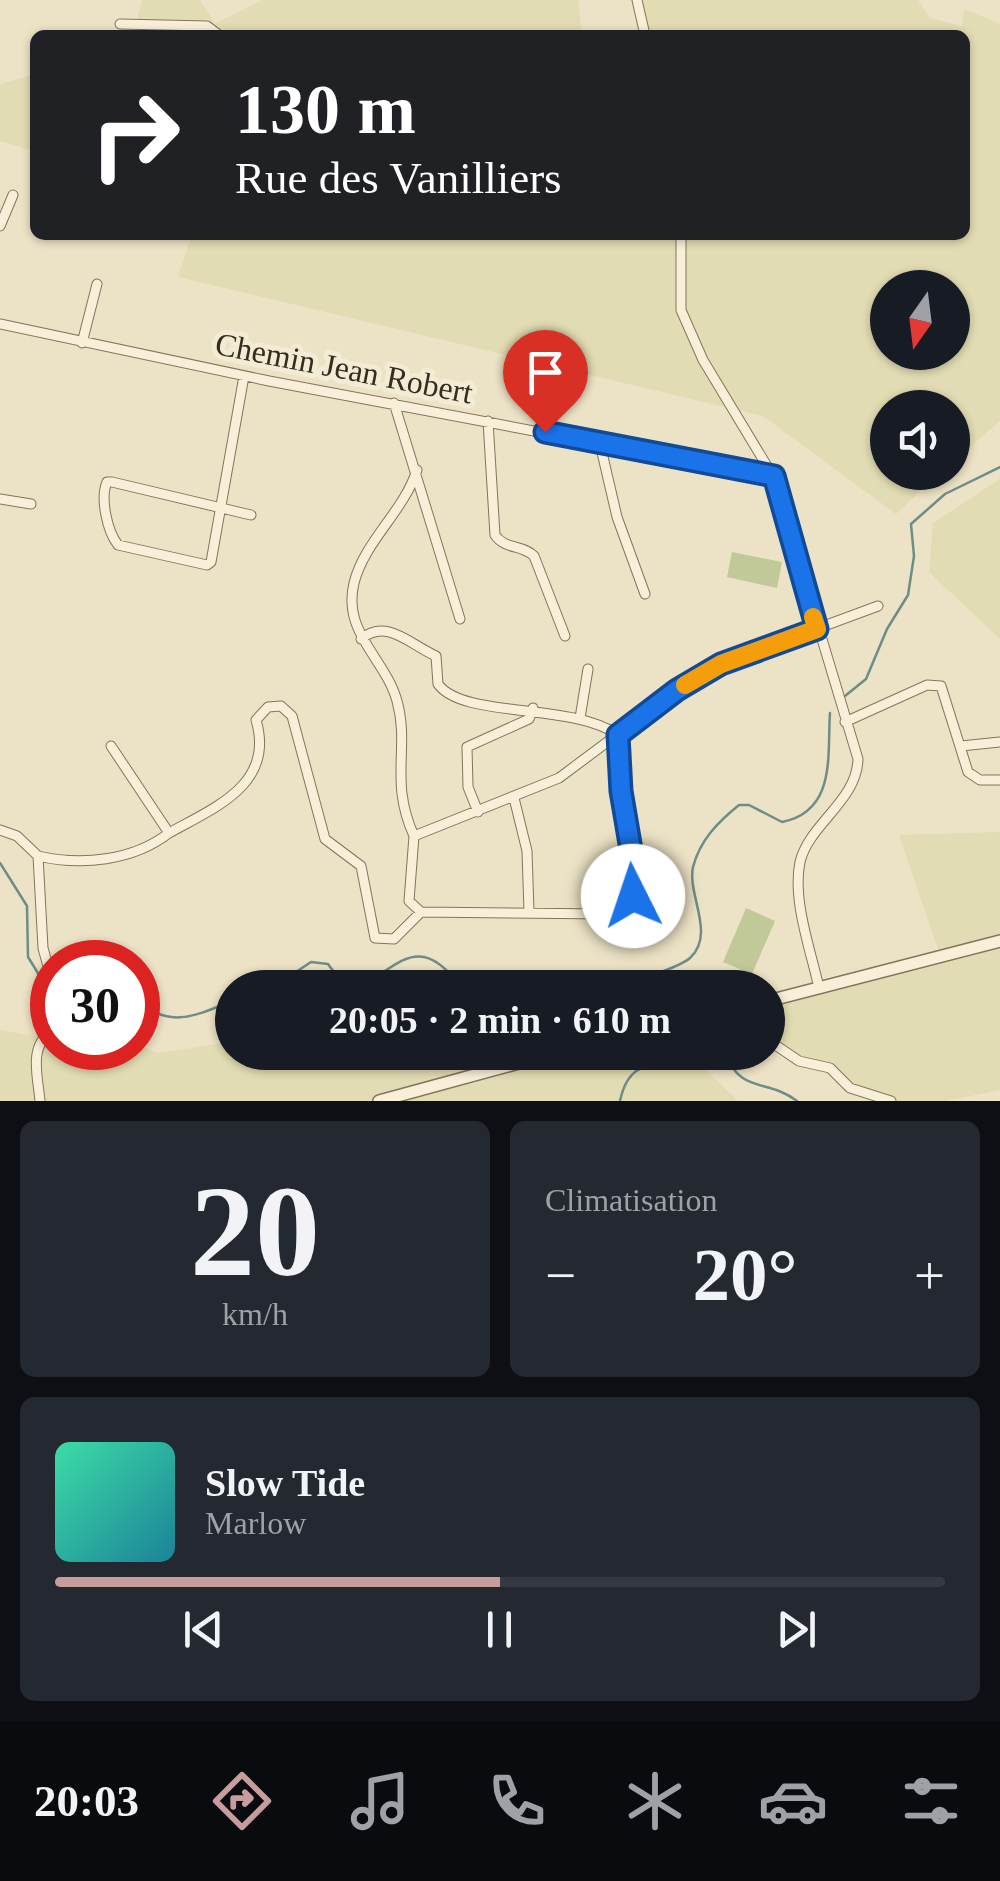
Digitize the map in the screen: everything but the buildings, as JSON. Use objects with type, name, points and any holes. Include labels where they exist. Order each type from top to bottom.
[{"type":"street","points":[[637,0],[644,30]]},
{"type":"street","points":[[120,24],[207,26],[212,30]]},
{"type":"street","points":[[0,226],[13,196]]},
{"type":"street","points":[[681,240],[679,293],[686,324],[774,476],[858,772],[800,862],[800,894],[819,988]]},
{"type":"street","points":[[82,342],[97,284]]},
{"type":"street","name":"Chemin Jean Robert","points":[[0,324],[244,376],[774,476]]},
{"type":"street","points":[[244,376],[220,506],[211,562],[202,565],[118,545],[111,534],[104,486],[112,482],[220,506],[251,515]]},
{"type":"street","points":[[394,403],[460,619]]},
{"type":"street","points":[[488,421],[492,528],[499,542],[526,548],[534,556],[565,636]]},
{"type":"street","points":[[600,444],[618,518],[646,594]]},
{"type":"street","points":[[417,470],[354,578],[352,611],[360,639],[396,699],[402,809],[414,836],[408,901],[421,912],[610,914],[629,904],[636,879],[623,808],[618,735]]},
{"type":"street","points":[[0,498],[31,504]]},
{"type":"street","points":[[414,836],[514,798],[574,769],[708,671],[878,606]]},
{"type":"street","points":[[360,639],[372,630],[384,629],[436,656],[438,684],[460,702],[532,708],[580,718],[618,735]]},
{"type":"street","points":[[580,718],[588,669]]},
{"type":"street","points":[[845,722],[935,684],[945,689],[972,776],[1000,780]]},
{"type":"street","points":[[0,830],[17,836],[38,856],[85,860],[140,852],[210,810],[249,778],[261,756],[259,714],[268,707],[281,706],[292,716],[325,839],[361,866],[375,938],[394,939],[421,912]]},
{"type":"street","points":[[478,812],[468,786],[467,748],[528,719],[532,708]]},
{"type":"street","points":[[961,746],[1000,742]]},
{"type":"street","points":[[111,746],[168,834]]},
{"type":"street","points":[[514,798],[526,844],[529,912]]},
{"type":"street","points":[[38,856],[43,940]]},
{"type":"street","points":[[785,996],[1000,941]]},
{"type":"street","points":[[785,1052],[799,1061],[830,1068],[850,1088],[891,1101]]},
{"type":"street","points":[[37,1070],[40,1101]]},
{"type":"street","points":[[379,1101],[493,1070]]},
{"type":"shaded area","points":[[142,0],[200,0],[215,24],[263,0],[578,0],[581,30],[134,30]]},
{"type":"shaded area","points":[[641,0],[918,0],[930,18],[962,26],[964,9],[1000,24],[1000,421],[970,447],[970,390],[870,390],[870,490],[922,490],[896,514],[763,416],[178,277],[190,240],[970,240],[970,30],[648,30]]},
{"type":"shaded area","points":[[30,75],[30,150],[0,141],[0,84]]},
{"type":"shaded area","points":[[1000,479],[1000,639],[929,572],[933,523]]},
{"type":"shaded area","points":[[1000,832],[1000,1090],[946,1101],[897,1101],[847,1084],[830,1064],[806,1060],[785,1046],[785,1001],[942,961],[899,835]]},
{"type":"shaded area","points":[[0,1030],[30,1035],[30,1070],[160,1070],[160,1053],[215,1044],[215,1070],[706,1070],[738,1101],[0,1101]]},
{"type":"green space","points":[[732,552],[782,562],[777,588],[727,577]]},
{"type":"green space","points":[[746,908],[775,921],[754,970],[723,962]]},
{"type":"waterway","points":[[845,696],[866,679],[887,629],[908,595],[914,556],[911,524],[945,494],[1000,467]]},
{"type":"waterway","points":[[665,970],[690,958],[701,938],[692,878],[696,857],[705,840],[739,805],[749,805],[782,822],[800,816],[812,806],[826,779],[830,713]]},
{"type":"waterway","points":[[0,863],[27,906],[30,960]]},
{"type":"waterway","points":[[387,970],[405,959],[421,957],[445,970]]},
{"type":"waterway","points":[[299,970],[311,962],[328,964],[334,970]]},
{"type":"waterway","points":[[160,1014],[183,1017],[215,1007]]},
{"type":"waterway","points":[[620,1101],[631,1075],[638,1070]]},
{"type":"waterway","points":[[734,1070],[746,1080],[797,1101]]},
{"type":"slow traffic","points":[[685,685],[721,664],[817,629],[813,617]]},
{"type":"route","points":[[545,432],[774,476],[817,629],[721,664],[677,690],[618,735],[625,824],[636,879],[633,896]]}]
